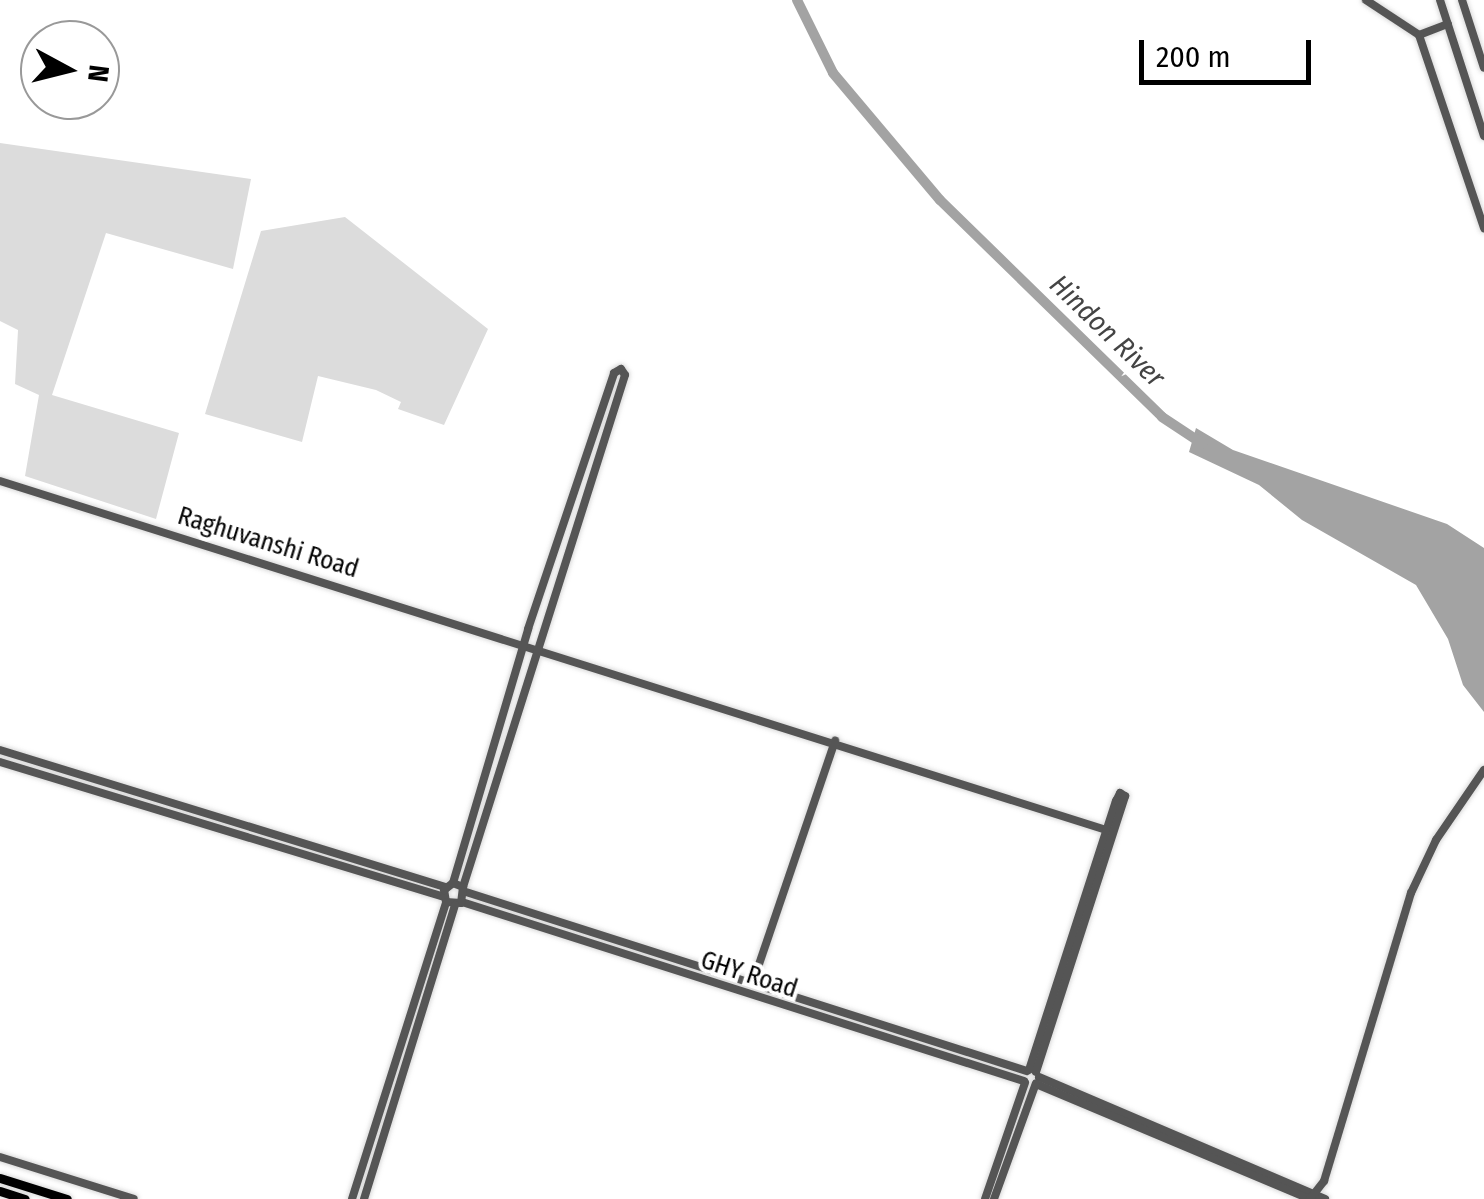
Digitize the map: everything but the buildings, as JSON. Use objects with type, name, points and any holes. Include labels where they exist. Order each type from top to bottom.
[{"type":"main road","points":[[0,1178],[68,1199]]},
{"type":"main road","points":[[0,1191],[25,1199]]},
{"type":"street","points":[[1366,0],[1419,35],[1484,228]]},
{"type":"street","points":[[1440,0],[1484,136]]},
{"type":"street","points":[[1462,0],[1484,68]]},
{"type":"street","points":[[1419,35],[1448,24]]},
{"type":"street","points":[[352,1199],[452,902],[464,889],[625,375],[621,369],[614,373],[449,885],[452,902],[364,1199]]},
{"type":"street","name":"Raghuvanshi Road","points":[[0,481],[835,741],[1106,830]]},
{"type":"street","points":[[753,982],[835,741]]},
{"type":"street","name":"GHY Road","points":[[0,750],[464,889],[753,982],[1031,1078]]},
{"type":"street","name":"GHY Road","points":[[0,762],[1031,1078]]},
{"type":"street","points":[[1311,1198],[1324,1181],[1410,893],[1436,840],[1484,770]]},
{"type":"street","points":[[985,1199],[1031,1078],[1124,792],[1106,830],[1031,1078],[994,1199]]},
{"type":"street","points":[[1031,1078],[1311,1198],[1325,1199]]},
{"type":"street","points":[[368,1149],[379,1153]]},
{"type":"street","points":[[0,1157],[134,1199]]},
{"type":"shaded area","points":[[0,143],[251,179],[233,269],[106,233],[52,395],[179,433],[156,519],[25,476],[39,395],[15,384],[18,330],[0,321]]},
{"type":"shaded area","points":[[345,217],[488,329],[444,425],[398,409],[401,402],[376,390],[318,376],[302,442],[205,414],[261,231]]},
{"type":"shaded area","points":[[1196,428],[1233,450],[1447,524],[1484,548],[1484,712],[1463,685],[1448,639],[1416,585],[1302,520],[1259,485],[1189,452]]},
{"type":"waterway","name":"Hindon River","points":[[797,0],[833,73],[940,200],[1162,417],[1203,444]]}]
